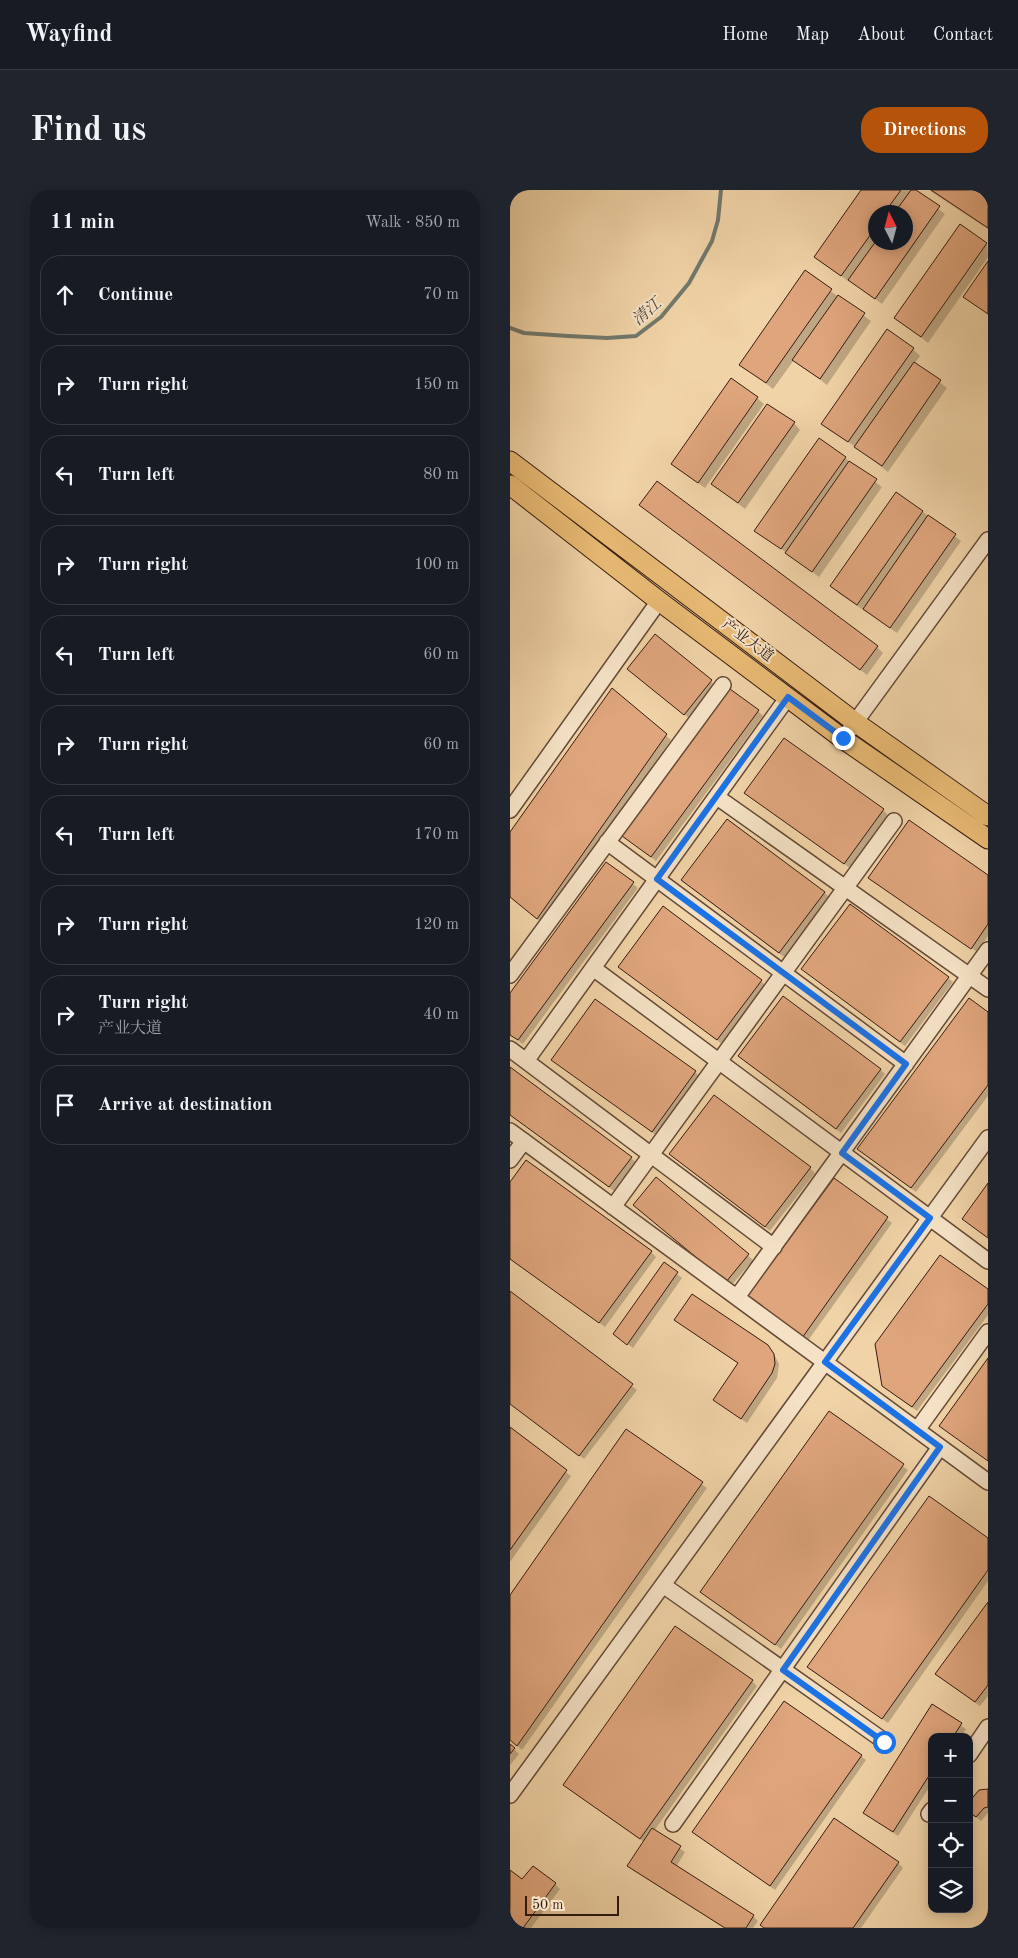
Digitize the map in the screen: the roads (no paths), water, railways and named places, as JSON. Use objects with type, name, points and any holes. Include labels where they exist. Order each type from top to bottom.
[{"type":"main road","name":"产业大道","points":[[510,460],[855,722],[988,816]]},
{"type":"main road","name":"产业大道","points":[[510,486],[659,601],[843,738],[988,839]]},
{"type":"street","points":[[843,738],[988,540]]},
{"type":"street","points":[[510,810],[659,601]]},
{"type":"street","points":[[510,975],[723,684]]},
{"type":"street","points":[[526,1061],[788,697]]},
{"type":"street","points":[[717,797],[988,989]]},
{"type":"street","points":[[614,1206],[894,821]]},
{"type":"street","points":[[607,842],[906,1064]]},
{"type":"street","points":[[737,1297],[988,950]]},
{"type":"street","points":[[593,968],[988,1261]]},
{"type":"street","points":[[510,1049],[774,1246]]},
{"type":"street","points":[[510,1130],[988,1482]]},
{"type":"street","points":[[510,1795],[988,1138]]},
{"type":"street","points":[[510,1160],[524,1141]]},
{"type":"street","points":[[917,1430],[988,1332]]},
{"type":"street","points":[[673,1824],[940,1447]]},
{"type":"street","points":[[663,1585],[884,1742]]},
{"type":"street","points":[[973,1749],[988,1727]]},
{"type":"waterway","name":"清江","points":[[510,328],[524,333],[568,336],[607,338],[636,336],[661,317],[689,283],[712,241],[718,220],[721,190]]}]
